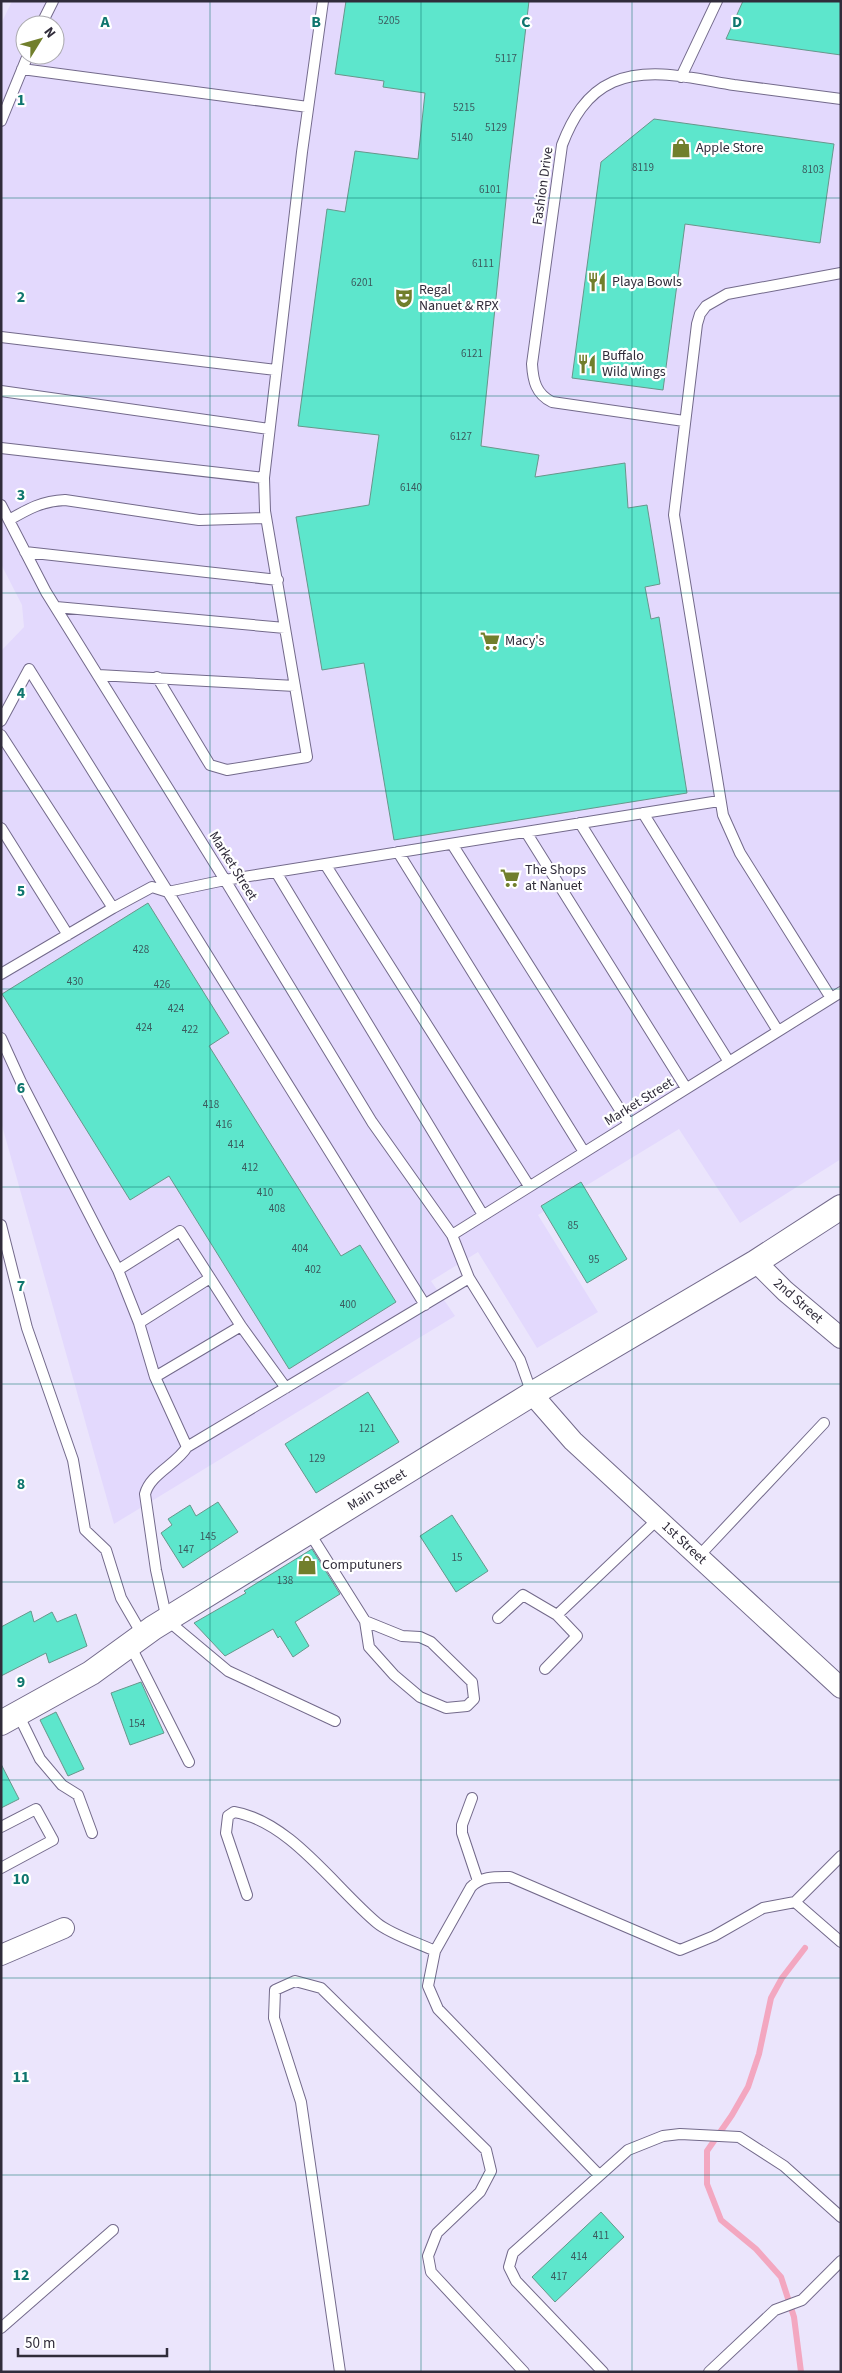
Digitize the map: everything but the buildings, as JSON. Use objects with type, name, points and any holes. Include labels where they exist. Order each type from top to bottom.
[{"type":"street","name":"Main Street","points":[[10,1719],[91,1673],[167,1620],[532,1394],[756,1262],[841,1207]]},
{"type":"street","name":"2nd Street","points":[[756,1262],[785,1291],[841,1338]]},
{"type":"street","name":"1st Street","points":[[532,1394],[573,1441],[840,1685]]},
{"type":"street","points":[[2,1951],[64,1928]]},
{"type":"lane","points":[[46,15],[53,1]]},
{"type":"lane","points":[[157,677],[210,765],[227,770],[307,757],[266,518],[264,478],[308,107],[323,1]]},
{"type":"lane","points":[[681,77],[717,1]]},
{"type":"lane","points":[[1,121],[24,65]]},
{"type":"lane","points":[[22,69],[308,107]]},
{"type":"lane","name":"Fashion Drive","points":[[684,421],[552,402],[545,398],[535,384],[532,364],[562,145],[569,126],[580,109],[596,92],[614,82],[656,74],[841,99]]},
{"type":"lane","points":[[832,998],[730,835],[719,801],[674,515],[684,421],[700,314],[706,306],[727,294],[841,273]]},
{"type":"lane","points":[[1,337],[276,370]]},
{"type":"lane","points":[[1,391],[270,429]]},
{"type":"lane","points":[[1,448],[264,478]]},
{"type":"lane","points":[[9,520],[34,505],[47,501],[65,500],[199,520],[266,518]]},
{"type":"lane","name":"Market Street","points":[[1,505],[56,608],[225,880],[372,1122],[452,1235],[468,1278],[520,1360],[532,1394]]},
{"type":"lane","points":[[25,552],[278,580]]},
{"type":"lane","points":[[56,608],[285,628]]},
{"type":"lane","points":[[1,721],[29,669],[425,1305]]},
{"type":"lane","points":[[98,675],[295,686]]},
{"type":"lane","points":[[1,734],[113,908]]},
{"type":"lane","points":[[1,974],[152,887],[168,892],[225,880],[719,801]]},
{"type":"lane","points":[[643,813],[778,1031]]},
{"type":"lane","points":[[580,823],[729,1062]]},
{"type":"lane","points":[[1,828],[68,936]]},
{"type":"lane","points":[[526,832],[686,1088]]},
{"type":"lane","points":[[452,844],[629,1124]]},
{"type":"lane","points":[[398,852],[584,1152]]},
{"type":"lane","points":[[325,864],[529,1186]]},
{"type":"lane","points":[[276,872],[483,1215]]},
{"type":"lane","name":"Market Street","points":[[452,1235],[841,992]]},
{"type":"lane","points":[[1,1038],[21,1082],[118,1270],[139,1323],[155,1377],[187,1446]]},
{"type":"lane","points":[[1,1225],[27,1328],[73,1460],[85,1530],[106,1550],[137,1640],[189,1762]]},
{"type":"lane","points":[[118,1270],[180,1231],[241,1326],[286,1388]]},
{"type":"lane","points":[[139,1323],[210,1278]]},
{"type":"lane","points":[[336,1722],[228,1671],[167,1620],[156,1570],[145,1494],[148,1485],[181,1456],[187,1446],[468,1278]]},
{"type":"lane","points":[[155,1377],[241,1326]]},
{"type":"lane","points":[[698,1556],[824,1423]]},
{"type":"lane","points":[[557,1615],[658,1520]]},
{"type":"lane","points":[[309,1532],[365,1621],[369,1647],[394,1675],[420,1697],[446,1708],[467,1706],[474,1699],[472,1682],[431,1642],[420,1637],[402,1636],[365,1621]]},
{"type":"lane","points":[[498,1618],[523,1595],[557,1615],[577,1636],[545,1669]]},
{"type":"lane","points":[[10,1719],[62,1785],[78,1795],[92,1833]]},
{"type":"lane","points":[[472,1798],[462,1825],[462,1833],[478,1881]]},
{"type":"lane","points":[[1,1826],[36,1809],[53,1840],[1,1868]]},
{"type":"lane","points":[[247,1895],[226,1833],[228,1816],[234,1812],[246,1814],[268,1825],[294,1844],[378,1924],[435,1951]]},
{"type":"lane","points":[[599,2175],[438,2009],[428,1986],[435,1951],[455,1913],[478,1881],[490,1877],[510,1877],[680,1950],[714,1936],[763,1908],[795,1902],[841,1856]]},
{"type":"lane","points":[[795,1902],[841,1942]]},
{"type":"lane","points":[[340,2372],[301,2102],[274,2018],[275,1990],[295,1981],[321,1988],[486,2150],[491,2171],[480,2192],[437,2233],[428,2256],[431,2272],[520,2370]]},
{"type":"lane","points":[[603,2372],[516,2281],[509,2267],[513,2253],[628,2150],[663,2136],[680,2134],[739,2137],[784,2166],[841,2217]]},
{"type":"lane","points":[[1,2328],[113,2230]]},
{"type":"lane","points":[[709,2372],[775,2310],[802,2300],[841,2261]]},
{"type":"shaded area","name":"The Shops at Nanuet","points":[[12,1],[841,1],[841,1159],[740,1223],[679,1129],[538,1215],[598,1312],[537,1348],[478,1252],[431,1281],[455,1316],[114,1524],[1,1122],[1,651],[24,627],[22,605],[1,564],[1,24]]},
{"type":"waterway","points":[[801,2372],[794,2317],[781,2277],[756,2249],[721,2220],[707,2184],[707,2151],[732,2115],[748,2087],[759,2054],[771,1998],[782,1978],[805,1948]]},
{"type":"place","name":"Apple Store","points":[[681,148]]},
{"type":"place","name":"Playa Bowls","points":[[597,282]]},
{"type":"place","name":"Regal Nanuet & RPX","points":[[404,298]]},
{"type":"place","name":"Buffalo Wild Wings","points":[[587,364]]},
{"type":"place","name":"Macy's","points":[[490,641]]},
{"type":"place","name":"The Shops at Nanuet","points":[[510,878]]},
{"type":"place","name":"Computuners","points":[[307,1565]]}]
